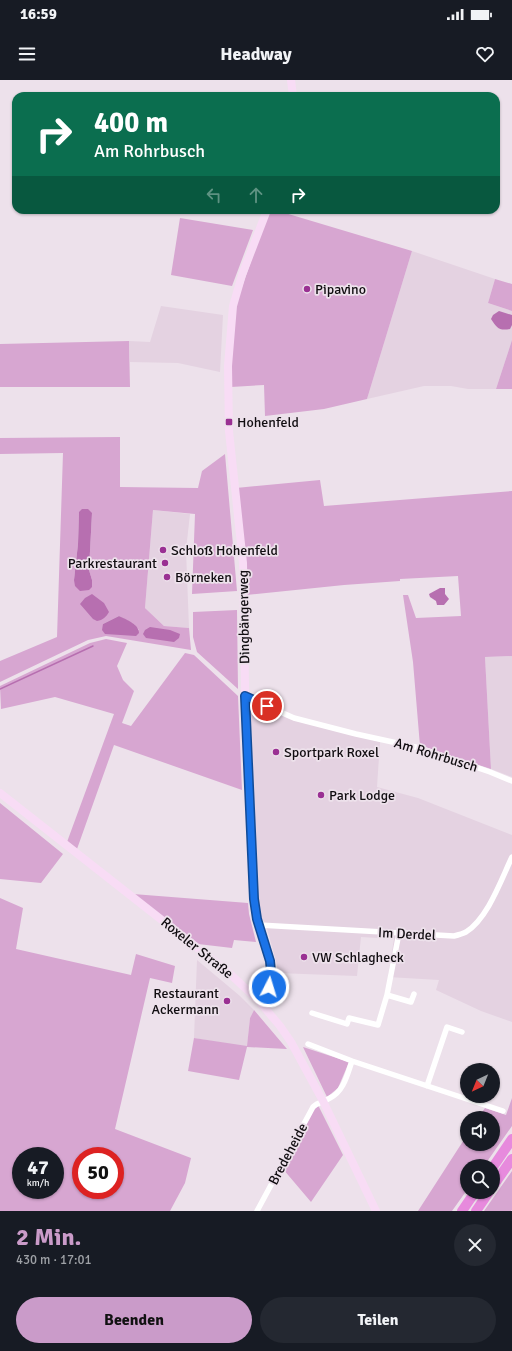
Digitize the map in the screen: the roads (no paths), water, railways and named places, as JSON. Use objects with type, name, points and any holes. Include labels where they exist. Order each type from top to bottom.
[{"type":"highway","points":[[498,1159],[512,1139]]},
{"type":"highway","points":[[500,1176],[512,1159]]},
{"type":"highway","points":[[462,1211],[470,1199]]},
{"type":"highway","points":[[476,1211],[484,1199]]},
{"type":"main road","points":[[291,80],[292,92]]},
{"type":"main road","name":"Dingbängerweg","points":[[258,1000],[267,990],[271,972],[270,961],[256,914],[254,899],[245,696],[243,563],[231,451],[228,366],[233,306],[242,275],[265,214]]},
{"type":"main road","name":"Roxeler Straße","points":[[0,794],[208,956],[258,1000],[280,1026],[301,1058],[376,1211]]},
{"type":"street","name":"Am Rohrbusch","points":[[245,696],[294,718],[356,734],[420,748],[512,781]]},
{"type":"street","name":"Im Derdel","points":[[259,925],[454,936],[465,933],[483,915],[496,892],[512,856]]},
{"type":"street","points":[[312,1013],[348,1024],[349,1018],[378,1026],[387,995],[399,933]]},
{"type":"street","points":[[387,995],[411,1002],[414,994]]},
{"type":"street","points":[[427,1086],[447,1027],[462,1032]]},
{"type":"street","points":[[308,1044],[352,1061],[503,1111]]},
{"type":"street","name":"Bredeheide","points":[[257,1211],[313,1107],[316,1104],[331,1098],[340,1091],[352,1061]]},
{"type":"waterway","points":[[0,689],[93,646]]},
{"type":"place","name":"Pipavino","points":[[307,289]]},
{"type":"place","name":"Hohenfeld","points":[[229,422]]},
{"type":"place","name":"Schloß Hohenfeld","points":[[163,550]]},
{"type":"place","name":"Parkrestaurant","points":[[165,563]]},
{"type":"place","name":"Börneken","points":[[167,577]]},
{"type":"place","name":"Sportpark Roxel","points":[[276,752]]},
{"type":"place","name":"Park Lodge","points":[[321,795]]},
{"type":"place","name":"VW Schlagheck","points":[[304,957]]},
{"type":"place","name":"Restaurant Ackermann","points":[[227,1001]]}]
